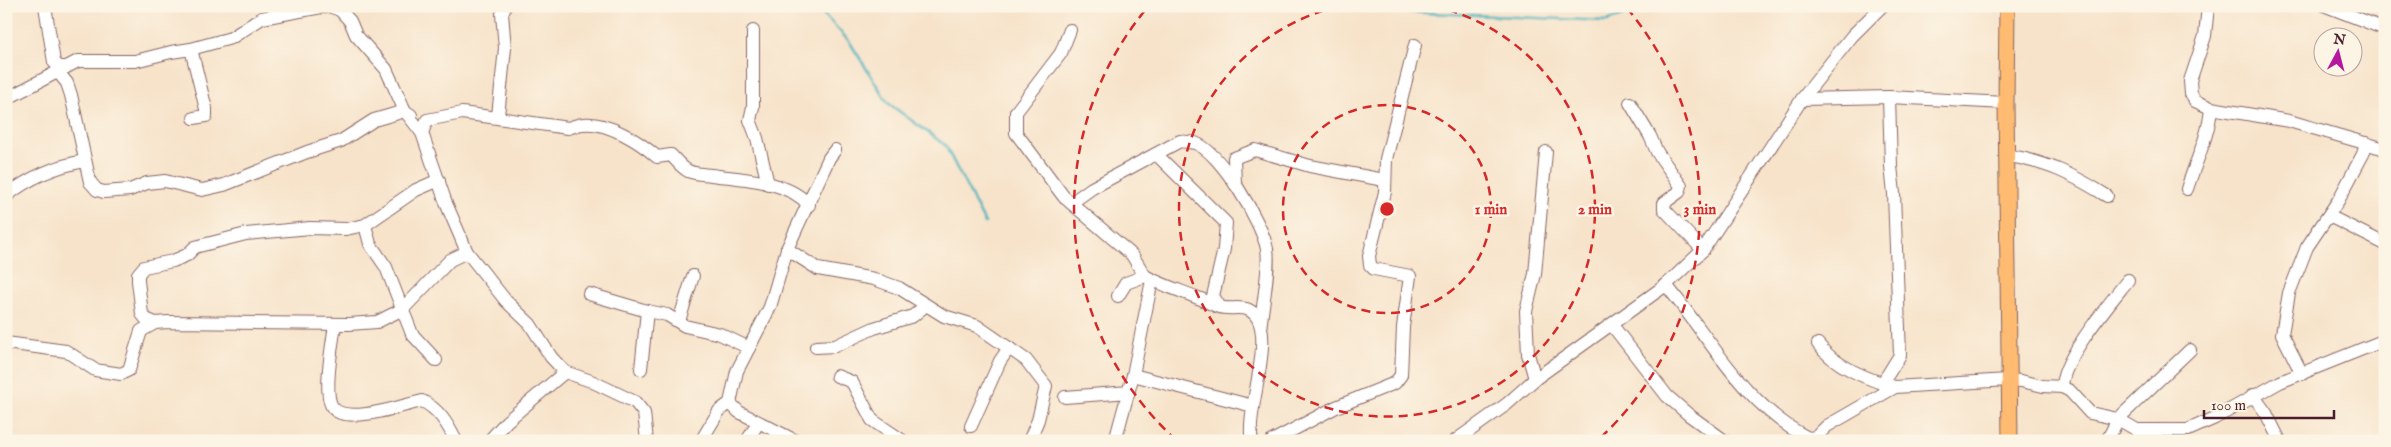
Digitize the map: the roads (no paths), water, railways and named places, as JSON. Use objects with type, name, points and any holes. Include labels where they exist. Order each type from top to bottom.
[{"type":"main road","points":[[2007,6],[2006,155],[2010,441]]},
{"type":"street","points":[[45,6],[54,62],[62,70],[71,95],[80,127],[90,182],[97,190],[104,192],[130,190],[147,183],[166,181],[202,190],[224,185],[307,152],[341,141],[374,120],[405,111],[416,118],[427,120],[462,113],[498,116],[568,128],[584,124],[602,126],[641,143],[657,157],[671,154],[680,165],[695,173],[734,179],[760,179],[768,184],[795,192],[808,205]]},
{"type":"street","points":[[6,100],[78,61],[135,61],[231,38],[262,18],[328,6],[340,10],[350,21],[356,35],[386,69],[405,111],[422,133],[467,252],[506,301],[530,324],[551,357],[565,372],[591,381],[634,402],[644,413],[647,441]]},
{"type":"street","points":[[498,116],[505,48],[502,14],[505,6]]},
{"type":"street","points":[[1455,441],[1507,404],[1535,379],[1666,284],[1703,250],[1802,99],[1852,36],[1882,6]]},
{"type":"street","points":[[2208,6],[2204,36],[2190,81],[2191,94],[2195,101],[2211,108],[2289,121],[2385,149]]},
{"type":"street","points":[[2326,6],[2385,29]]},
{"type":"street","points":[[1070,30],[1061,53],[1016,112],[1016,133],[1038,165],[1071,203],[1132,255],[1149,278],[1220,307],[1247,309],[1256,314],[1261,322]]},
{"type":"street","points":[[753,31],[753,107],[750,120],[757,138],[768,184]]},
{"type":"street","points":[[1272,441],[1336,407],[1362,396],[1386,389],[1396,383],[1401,375],[1403,327],[1410,276],[1374,269],[1370,266],[1369,256],[1382,203],[1386,159],[1415,45]]},
{"type":"street","points":[[191,49],[206,109],[206,116],[194,118]]},
{"type":"street","points":[[1802,99],[1890,97],[2006,103]]},
{"type":"street","points":[[1889,386],[1900,355],[1894,194],[1890,166],[1890,97]]},
{"type":"street","points":[[1630,102],[1657,152],[1681,186],[1679,192],[1664,203],[1664,209],[1703,250]]},
{"type":"street","points":[[2187,189],[2200,153],[2210,119],[2211,108]]},
{"type":"street","points":[[422,133],[427,120]]},
{"type":"street","points":[[1071,203],[1092,188],[1180,141],[1196,143],[1216,160],[1235,184],[1257,218],[1267,250],[1261,322],[1263,346],[1253,406],[1252,441]]},
{"type":"street","points":[[2302,374],[2282,334],[2289,293],[2297,270],[2308,248],[2329,216],[2363,154],[2366,143]]},
{"type":"street","points":[[701,441],[719,411],[730,403],[733,382],[748,348],[770,307],[786,249],[829,158],[835,150]]},
{"type":"street","points":[[1235,184],[1234,158],[1255,150],[1310,166],[1384,180]]},
{"type":"street","points":[[1535,379],[1528,354],[1526,311],[1536,265],[1546,152]]},
{"type":"street","points":[[1156,154],[1226,223],[1224,249],[1213,296],[1220,307]]},
{"type":"street","points":[[2006,155],[2040,161],[2107,196]]},
{"type":"street","points":[[6,196],[22,184],[46,171],[85,161]]},
{"type":"street","points":[[439,180],[416,190],[365,225],[338,230],[310,228],[246,234],[195,247],[187,255],[173,261],[144,268],[138,274],[142,314],[146,319],[155,323],[287,322],[334,324],[377,322],[403,309],[450,260],[467,252]]},
{"type":"street","points":[[2329,216],[2385,244]]},
{"type":"street","points":[[365,225],[370,244],[386,267],[412,334],[436,360]]},
{"type":"street","points":[[786,249],[818,269],[874,279],[900,288],[944,316],[977,326],[1026,360],[1046,386],[1038,420],[1029,441]]},
{"type":"street","points":[[679,321],[693,276]]},
{"type":"street","points":[[1118,296],[1126,283],[1149,278]]},
{"type":"street","points":[[1115,441],[1133,375],[1149,278]]},
{"type":"street","points":[[2062,387],[2062,377],[2084,340],[2128,280]]},
{"type":"street","points":[[1666,284],[1730,371],[1755,400],[1808,438],[1816,436],[1827,426],[1889,386],[2008,380],[2062,387],[2070,391],[2090,413],[2118,418],[2137,430],[2188,430],[2215,418],[2253,395],[2385,340]]},
{"type":"street","points":[[589,294],[647,312],[667,315],[685,326],[720,334],[748,348]]},
{"type":"street","points":[[816,347],[835,346],[874,328],[913,316],[926,305]]},
{"type":"street","points":[[641,369],[647,312]]},
{"type":"street","points":[[6,343],[66,351],[95,370],[121,374],[129,370],[141,331],[155,323]]},
{"type":"street","points":[[334,324],[329,372],[329,400],[332,407],[338,411],[366,414],[387,412],[422,401],[430,404],[445,420],[456,441]]},
{"type":"street","points":[[1612,325],[1667,396],[1689,415],[1725,441]]},
{"type":"street","points":[[1818,344],[1825,353],[1889,386]]},
{"type":"street","points":[[971,426],[1000,362],[1009,348]]},
{"type":"street","points":[[2107,441],[2118,418],[2190,350]]},
{"type":"street","points":[[490,441],[507,421],[565,372]]},
{"type":"street","points":[[1133,375],[1253,406]]},
{"type":"street","points":[[837,376],[852,382],[872,420],[903,441]]},
{"type":"street","points":[[1065,397],[1129,392]]},
{"type":"street","points":[[2253,395],[2266,412],[2280,441]]},
{"type":"street","points":[[730,403],[739,412],[758,423],[796,441]]},
{"type":"street","points":[[747,441],[758,423]]},
{"type":"waterway","points":[[816,6],[849,41],[888,103],[945,145],[985,223]]},
{"type":"waterway","points":[[1384,6],[1406,12],[1607,21],[1650,6]]}]
